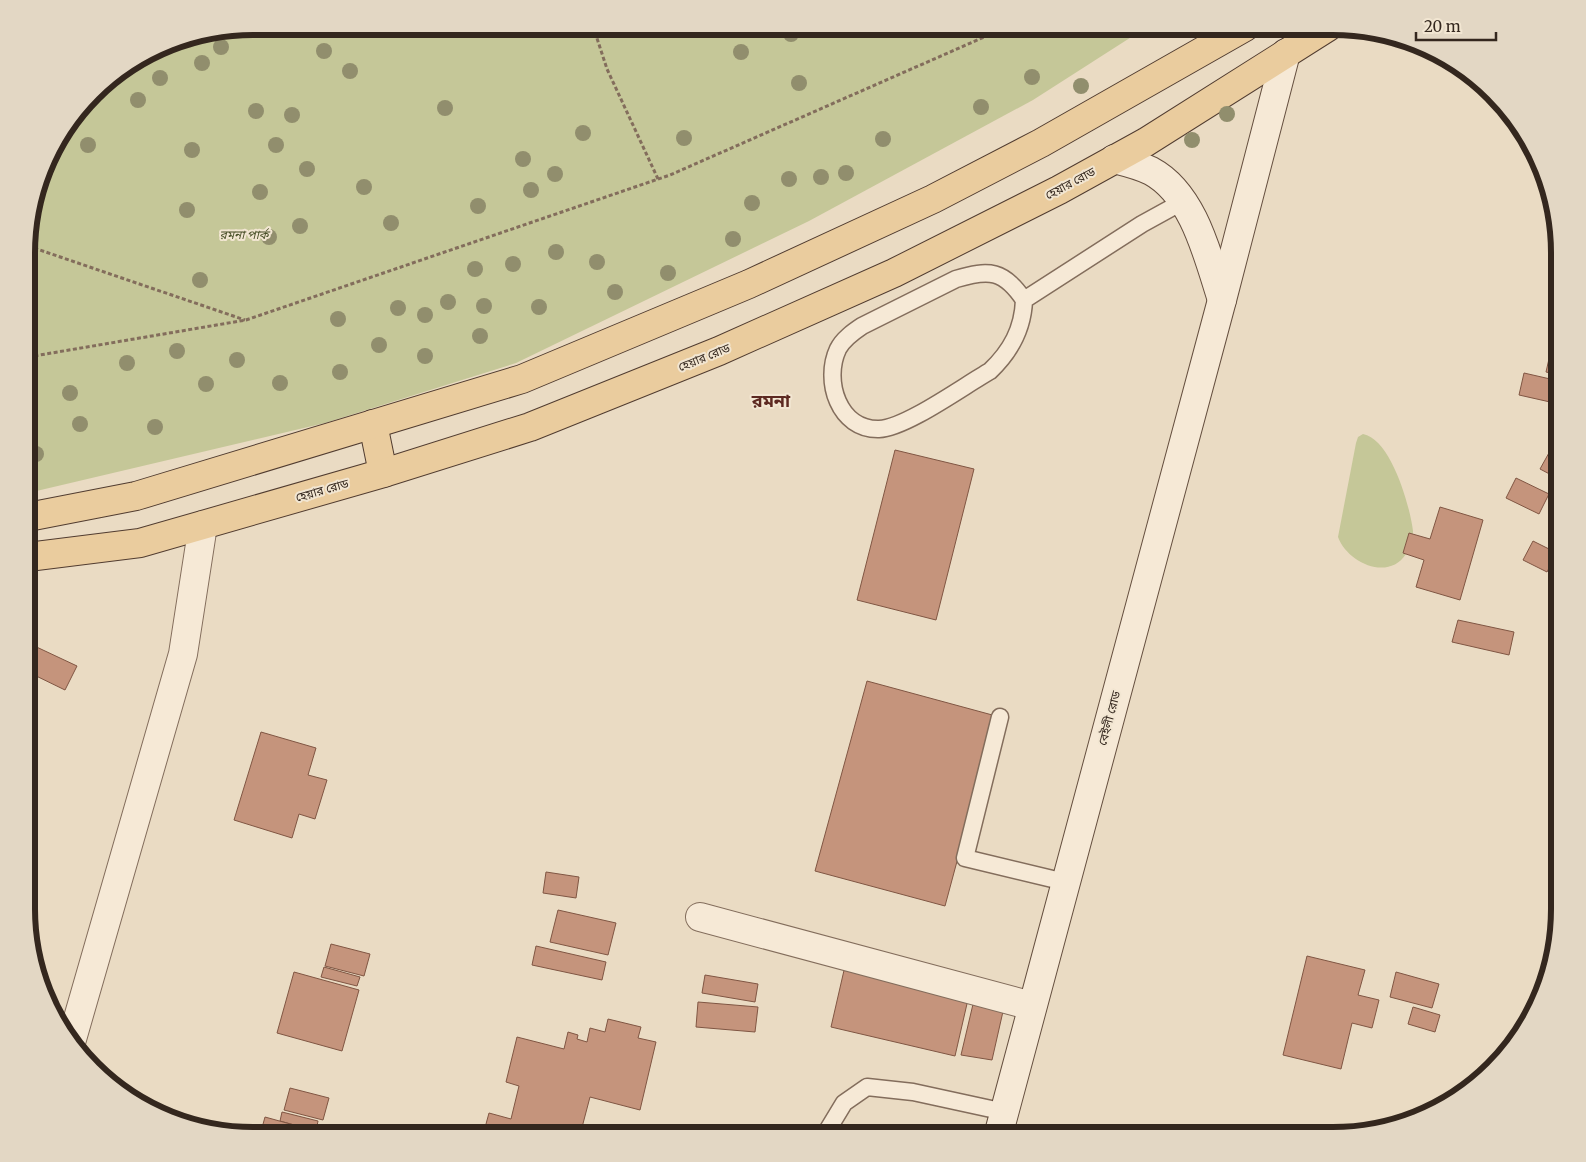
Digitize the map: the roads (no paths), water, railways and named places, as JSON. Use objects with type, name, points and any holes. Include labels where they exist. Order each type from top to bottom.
[{"type":"main road","points":[[35,516],[136,496],[522,379],[678,315],[853,238],[1041,143],[1231,35]]},
{"type":"main road","name":"হেয়ার রোড","points":[[35,556],[140,543],[383,472],[530,427],[719,351],[894,273],[1059,190],[1146,142],[1315,35]]},
{"type":"main road","name":"বেইলী রোড","points":[[1001,1124],[1222,300],[1286,52]]},
{"type":"main road","points":[[1114,159],[1151,171],[1169,185],[1195,224],[1222,300]]},
{"type":"main road","points":[[373,424],[383,472]]},
{"type":"main road","points":[[74,1033],[183,654],[204,525]]},
{"type":"main road","points":[[700,917],[1032,1006]]},
{"type":"lane","points":[[1024,300],[1142,224],[1182,202]]},
{"type":"lane","points":[[988,272],[999,275],[1008,281],[1024,300],[1023,314],[1016,339],[1000,362],[990,370],[903,422],[881,429],[861,425],[844,412],[836,398],[832,382],[833,364],[838,348],[848,336],[862,326],[956,279],[972,274],[988,272]]},
{"type":"lane","points":[[1000,717],[965,858],[1065,882]]},
{"type":"lane","points":[[829,1127],[844,1103],[867,1086],[913,1092],[1001,1124]]},
{"type":"district","name":"রমনা","points":[[771,400]]},
{"type":"park label","name":"রমনা পার্ক","points":[[244,234]]}]
